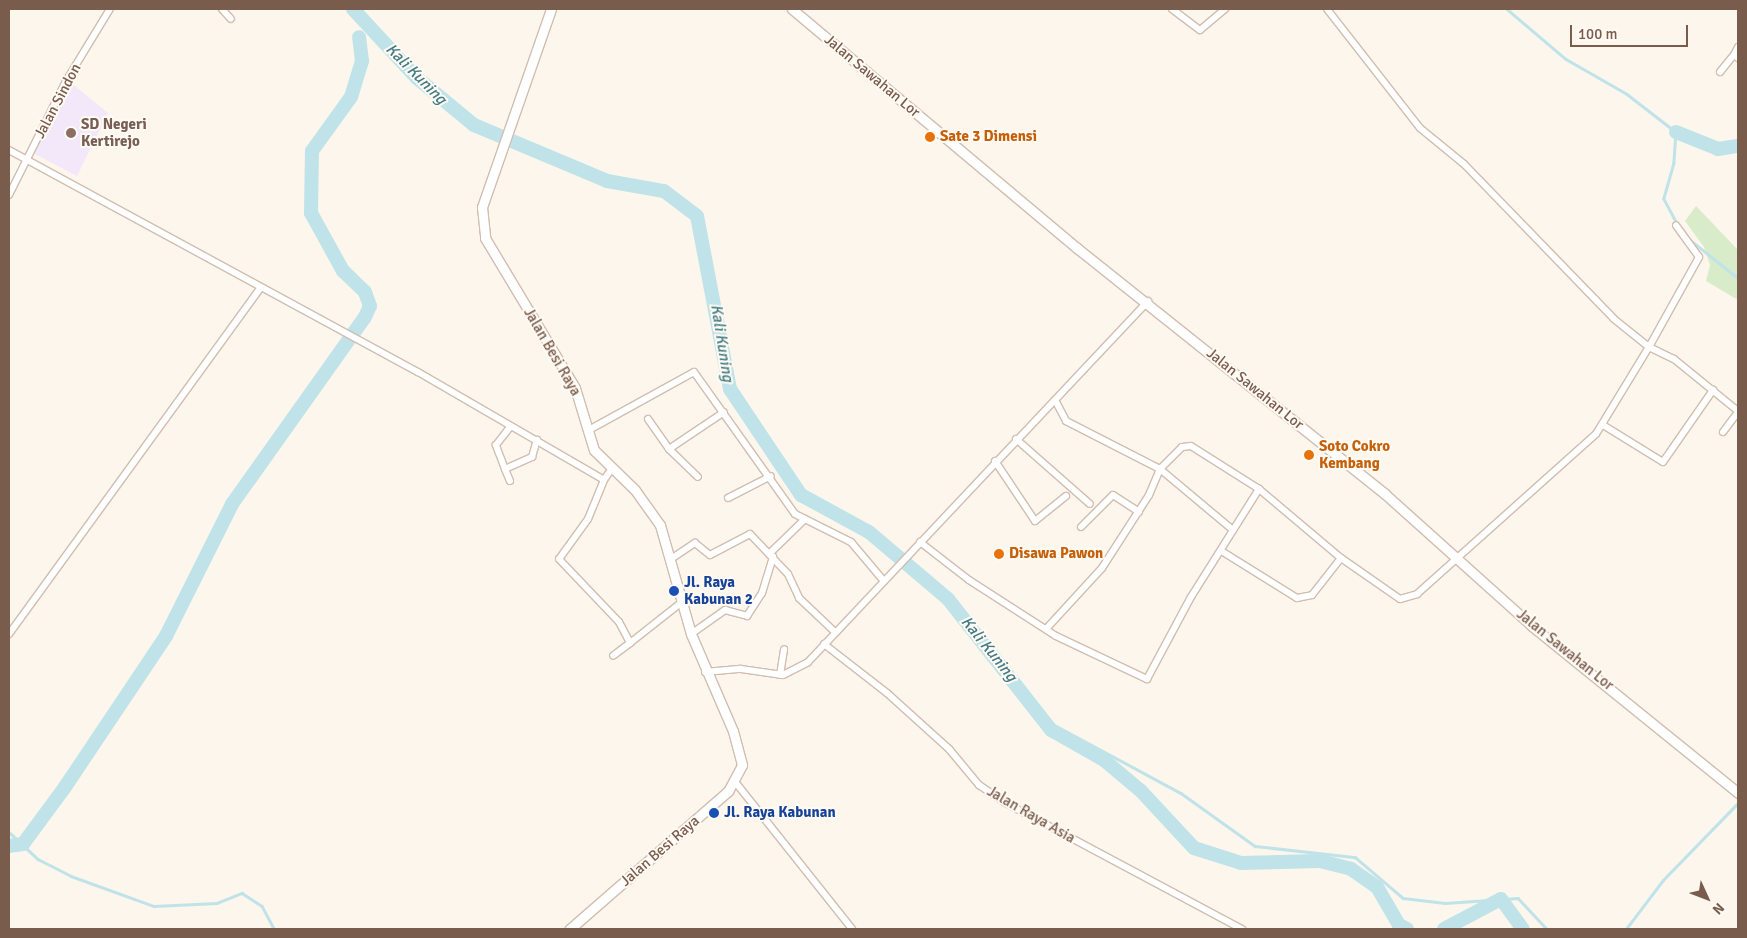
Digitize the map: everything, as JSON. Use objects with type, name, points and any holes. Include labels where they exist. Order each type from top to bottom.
[{"type":"main road","name":"Jalan Besi Raya","points":[[551,9],[482,207],[485,238],[575,388],[594,450],[654,515],[671,559],[691,634],[705,672],[741,754],[736,782],[570,929]]},
{"type":"main road","name":"Jalan Sawahan Lor","points":[[792,9],[1384,494],[1454,558],[1738,793]]},
{"type":"street","name":"Jalan Sindon","points":[[9,195],[28,161],[66,81],[110,9]]},
{"type":"street","points":[[222,9],[231,19]]},
{"type":"street","points":[[1172,9],[1200,30],[1225,9]]},
{"type":"street","points":[[1326,9],[1420,128],[1464,164],[1614,319],[1649,347],[1674,359],[1738,411],[1723,432]]},
{"type":"street","points":[[1720,72],[1736,56],[1738,47]]},
{"type":"street","points":[[9,150],[537,440],[604,480]]},
{"type":"street","points":[[1046,629],[1102,568],[1139,512],[1160,469],[1182,448],[1191,446],[1259,489],[1341,558],[1400,599],[1417,594],[1454,558],[1603,425],[1699,257],[1676,225]]},
{"type":"street","points":[[9,634],[260,289]]},
{"type":"street","points":[[705,672],[741,669],[780,675],[795,673],[1148,301]]},
{"type":"street","points":[[587,431],[690,371],[724,412],[771,476],[790,508],[805,519],[851,542],[883,580]]},
{"type":"street","points":[[1603,425],[1663,462],[1713,390]]},
{"type":"street","points":[[1055,400],[1066,421],[1160,469],[1233,530]]},
{"type":"street","points":[[669,450],[724,412]]},
{"type":"street","points":[[648,419],[669,450],[698,477]]},
{"type":"street","points":[[510,481],[496,445],[511,426]]},
{"type":"street","points":[[1016,439],[1090,504]]},
{"type":"street","points":[[505,469],[532,457],[537,440]]},
{"type":"street","points":[[996,460],[1035,521],[1066,496]]},
{"type":"street","points":[[612,468],[604,480],[588,519],[559,558],[610,610],[630,643]]},
{"type":"street","points":[[728,498],[733,500],[771,476]]},
{"type":"street","points":[[920,542],[1046,629],[1147,679],[1190,598],[1223,552],[1233,530],[1259,489]]},
{"type":"street","points":[[1081,527],[1113,495],[1139,512]]},
{"type":"street","points":[[691,634],[725,610],[747,616],[762,592],[772,555],[805,519]]},
{"type":"street","points":[[671,559],[695,543],[713,554],[747,533],[772,555],[791,578],[799,598],[835,632]]},
{"type":"street","points":[[1223,552],[1297,598],[1316,591],[1341,558]]},
{"type":"street","points":[[612,656],[682,602]]},
{"type":"street","name":"Jalan Raya Asia","points":[[824,644],[887,693],[948,750],[979,785],[1004,802],[1242,929]]},
{"type":"street","points":[[780,675],[784,649]]},
{"type":"street","points":[[736,782],[852,929]]},
{"type":"shaded area","name":"SD Negeri Kertirejo","points":[[70,82],[108,113],[77,176],[33,153]]},
{"type":"green space","points":[[1696,206],[1738,250],[1738,300],[1706,281],[1710,265],[1704,247],[1685,221]]},
{"type":"waterway","name":"Kali Kuning","points":[[353,9],[417,78],[474,125],[607,181],[664,191],[697,216],[730,389],[801,495],[869,532],[948,599],[1051,730],[1104,760],[1141,791],[1194,848],[1241,863],[1320,861],[1351,869],[1377,887],[1399,925],[1407,929]]},
{"type":"waterway","points":[[1507,9],[1566,59],[1627,94],[1676,132],[1674,163],[1664,199],[1678,225]]},
{"type":"waterway","points":[[9,846],[23,844],[65,787],[166,636],[232,504],[365,317],[370,306],[365,292],[343,271],[311,213],[312,151],[351,97],[362,61],[359,37]]},
{"type":"waterway","points":[[1676,132],[1718,149],[1738,146]]},
{"type":"waterway","points":[[1689,239],[1738,278]]},
{"type":"waterway","points":[[1049,722],[1181,793],[1255,846],[1355,857],[1403,898],[1445,903],[1518,898],[1547,929]]},
{"type":"waterway","points":[[1626,929],[1663,880],[1738,803]]},
{"type":"waterway","points":[[9,832],[38,859],[71,876],[154,906],[217,903],[242,893],[262,906],[274,929]]},
{"type":"waterway","points":[[1444,929],[1501,899],[1523,929]]},
{"type":"place","name":"SD Negeri Kertirejo","points":[[71,133]]},
{"type":"place","name":"Sate 3 Dimensi","points":[[930,137]]},
{"type":"place","name":"Soto Cokro Kembang","points":[[1309,455]]},
{"type":"place","name":"Disawa Pawon","points":[[999,554]]},
{"type":"place","name":"Jl. Raya Kabunan 2","points":[[674,591]]},
{"type":"place","name":"Jl. Raya Kabunan","points":[[714,813]]}]
